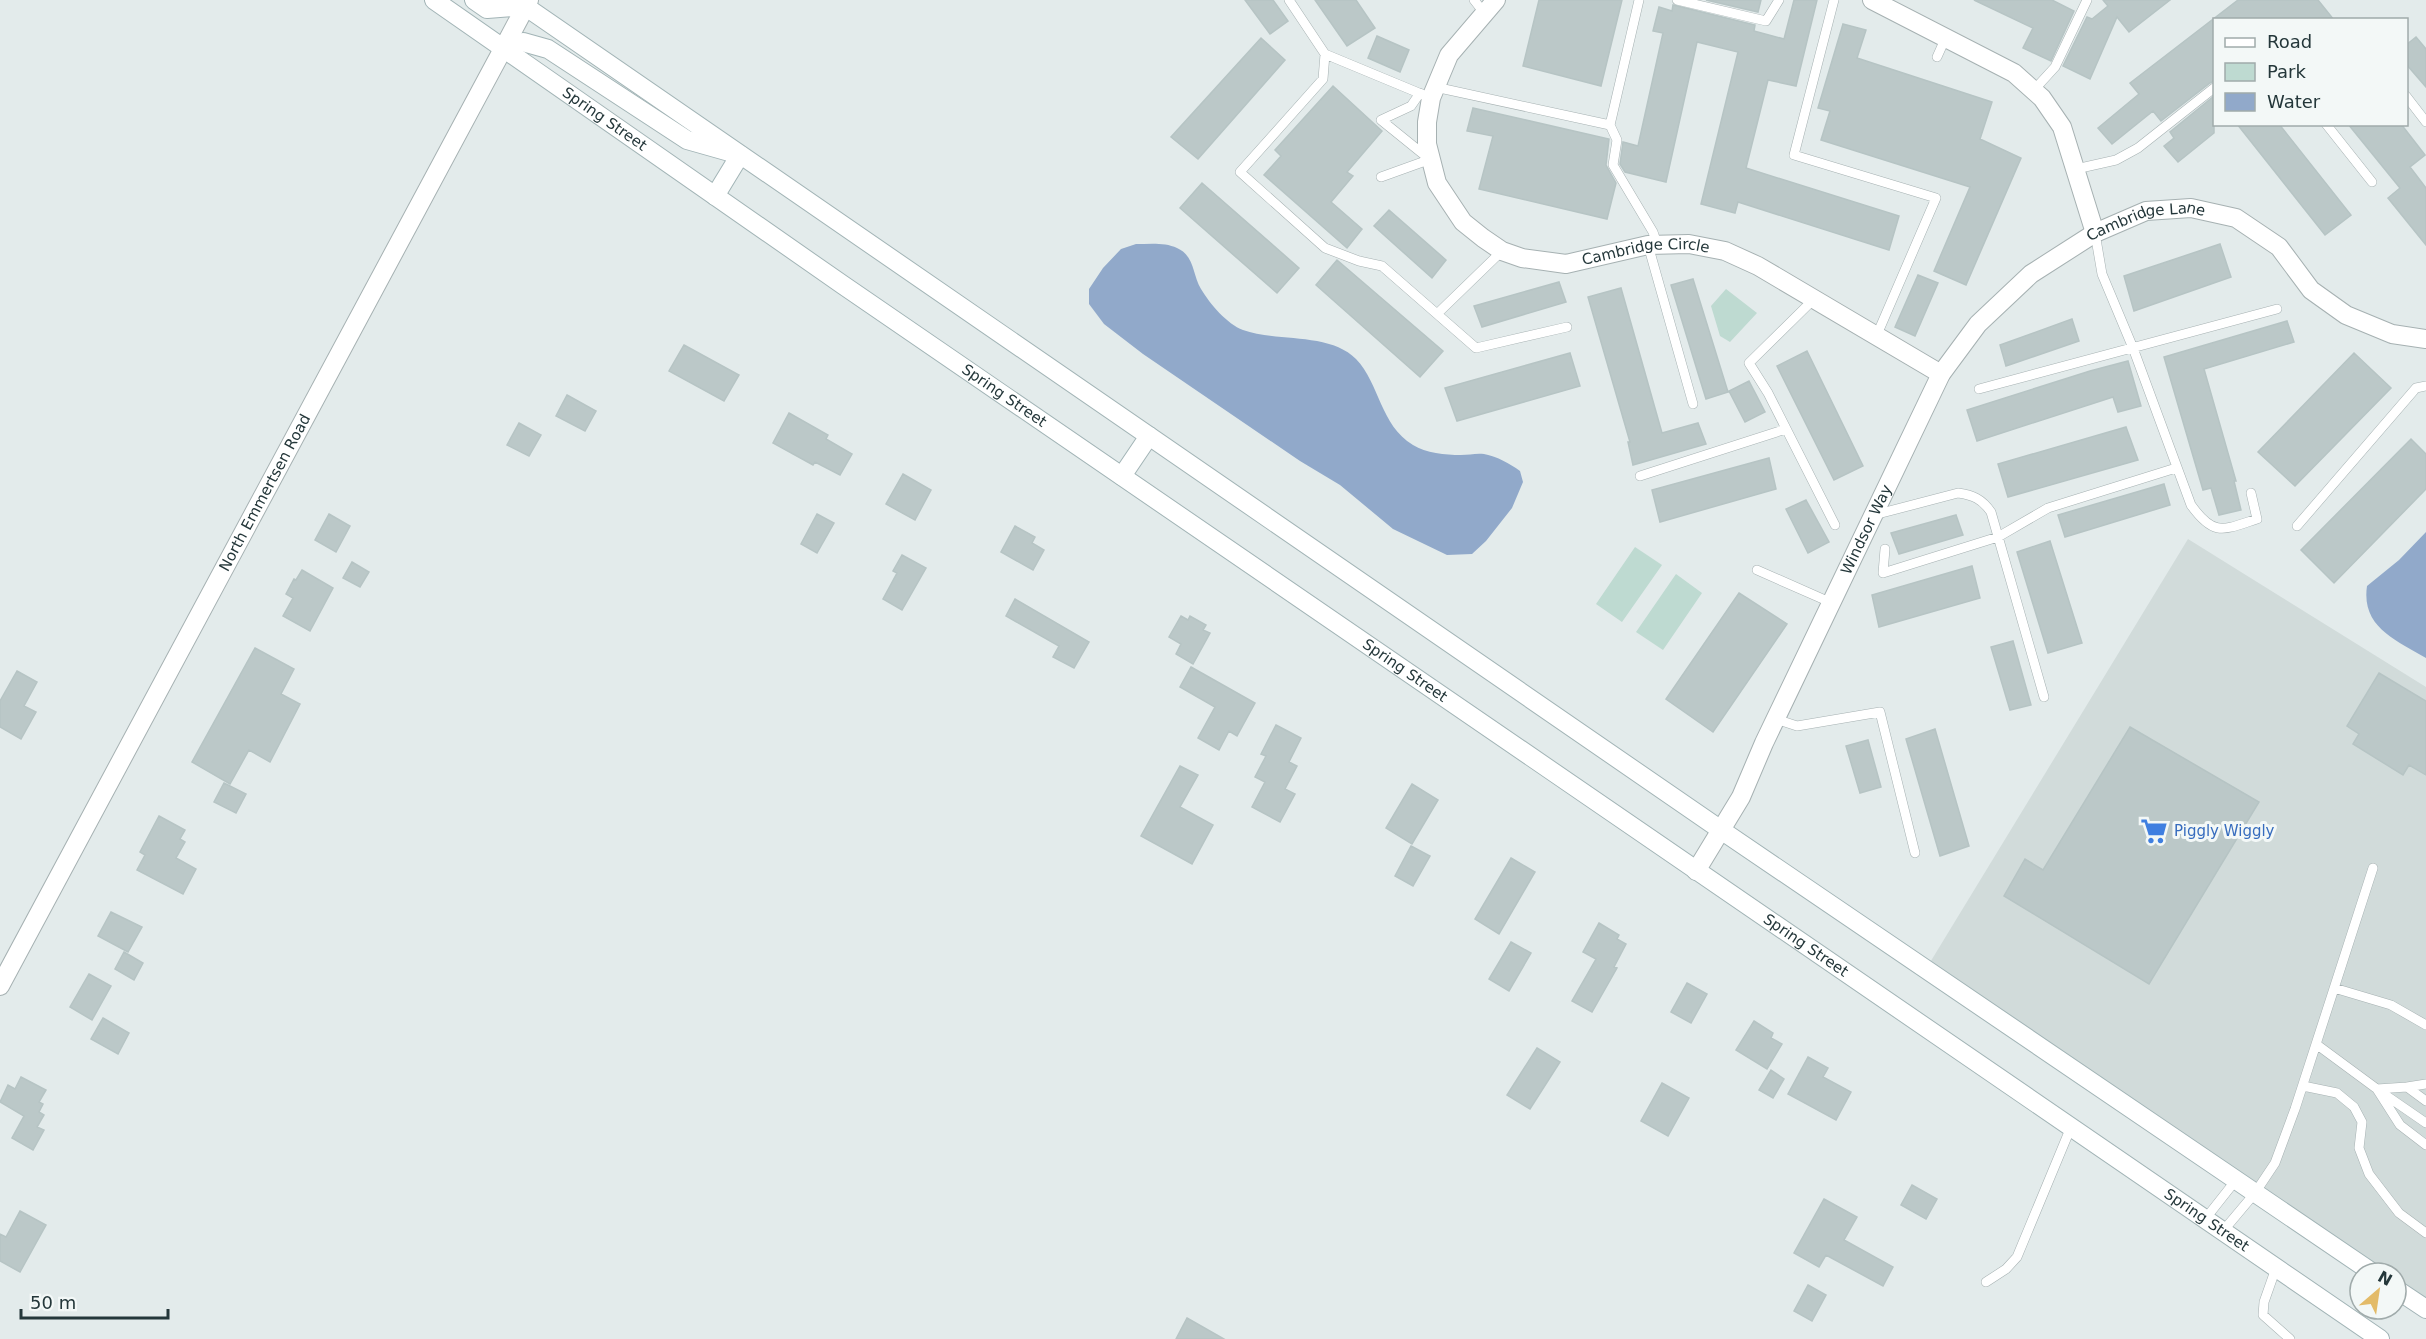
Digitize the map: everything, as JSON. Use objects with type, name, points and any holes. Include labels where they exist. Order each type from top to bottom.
[{"type":"main road","name":"Spring Street","points":[[434,0],[715,196],[2379,1339]]},
{"type":"main road","points":[[474,0],[487,9],[523,2],[741,155],[1721,830],[2356,1261]]},
{"type":"main road","name":"Cambridge Lane","points":[[1872,0],[2014,73],[2042,98],[2062,127],[2095,233],[2146,211],[2191,208],[2236,218],[2279,247],[2310,290],[2346,315],[2392,334],[2426,339]]},
{"type":"main road","name":"North Emmertsen Road","points":[[0,986],[502,49],[523,2]]},
{"type":"main road","points":[[1428,92],[1449,55],[1485,5]]},
{"type":"main road","points":[[502,49],[523,42],[548,49],[687,140],[741,155]]},
{"type":"main road","name":"Cambridge Circle","points":[[1428,92],[1427,144],[1437,183],[1463,222],[1502,251],[1522,258],[1566,264],[1652,245],[1689,244],[1725,251],[1758,266],[1941,374]]},
{"type":"main road","points":[[715,196],[741,155]]},
{"type":"main road","name":"Windsor Way","points":[[1696,871],[1741,796],[1941,374],[1978,324],[2003,298],[2031,274],[2095,233]]},
{"type":"main road","points":[[1122,476],[1149,436]]},
{"type":"main road","points":[[2408,1297],[2426,1309]]},
{"type":"lane","points":[[1289,0],[1325,54],[1428,92],[1610,125]]},
{"type":"lane","points":[[1639,0],[1610,125],[1617,140],[1613,165],[1643,214],[1694,404]]},
{"type":"lane","points":[[1677,0],[1766,21],[1779,0]]},
{"type":"lane","points":[[1834,0],[1794,155],[1936,198],[1876,337]]},
{"type":"lane","points":[[2034,90],[2055,67],[2087,0]]},
{"type":"lane","points":[[1937,57],[1946,37]]},
{"type":"lane","points":[[1325,54],[1323,79],[1240,172],[1325,248],[1359,261],[1382,266],[1476,348],[1567,327]]},
{"type":"lane","points":[[2076,169],[2116,160],[2138,147],[2213,89]]},
{"type":"lane","points":[[1428,92],[1411,106],[1381,120],[1431,159]]},
{"type":"lane","points":[[2408,99],[2426,122]]},
{"type":"lane","points":[[2328,126],[2372,182]]},
{"type":"lane","points":[[1381,177],[1431,159]]},
{"type":"lane","points":[[2095,233],[2102,273],[2133,348],[2191,505],[2204,523],[2222,530],[2257,519],[2251,493]]},
{"type":"lane","points":[[1437,314],[1502,251]]},
{"type":"lane","points":[[1814,299],[1749,363],[1835,525]]},
{"type":"lane","points":[[1979,389],[2277,309]]},
{"type":"lane","points":[[2297,526],[2416,388],[2426,386]]},
{"type":"lane","points":[[1640,476],[1786,429]]},
{"type":"lane","points":[[1885,549],[1883,573],[1998,537],[2048,508],[2176,468]]},
{"type":"lane","points":[[1874,515],[1958,493],[1971,494],[1984,502],[1991,512],[2044,697]]},
{"type":"lane","points":[[1757,570],[1832,603]]},
{"type":"lane","points":[[1776,719],[1797,726],[1880,712],[1915,853]]},
{"type":"lane","points":[[2223,1231],[2276,1162],[2303,1086],[2373,868]]},
{"type":"lane","points":[[2334,988],[2391,1005],[2426,1025]]},
{"type":"lane","points":[[2316,1044],[2426,1123]]},
{"type":"lane","points":[[2377,1089],[2426,1084]]},
{"type":"lane","points":[[2303,1086],[2337,1093],[2354,1107],[2362,1122],[2359,1148],[2369,1174],[2399,1213],[2426,1233]]},
{"type":"lane","points":[[2407,1087],[2426,1101]]},
{"type":"lane","points":[[2377,1089],[2400,1125],[2426,1145]]},
{"type":"lane","points":[[1986,1282],[2006,1269],[2017,1257],[2071,1127]]},
{"type":"lane","points":[[2206,1218],[2236,1180]]},
{"type":"lane","points":[[2276,1268],[2264,1302],[2263,1316],[2290,1339]]},
{"type":"shaded area","points":[[2188,539],[2426,687],[2426,1309],[2408,1297],[2408,1261],[2355,1261],[1926,969]]},
{"type":"green space","points":[[1726,289],[1757,313],[1730,342],[1720,336],[1711,306]]},
{"type":"green space","points":[[1635,547],[1662,565],[1622,622],[1596,604]]},
{"type":"green space","points":[[1676,574],[1702,593],[1663,650],[1636,632]]},
{"type":"water","points":[[1136,244],[1167,245],[1183,251],[1205,295],[1219,313],[1237,327],[1256,334],[1318,341],[1345,350],[1364,369],[1394,427],[1413,445],[1442,454],[1484,454],[1516,468],[1520,471],[1523,482],[1512,508],[1486,541],[1472,554],[1447,555],[1393,529],[1340,485],[1300,461],[1143,354],[1104,324],[1089,304],[1089,289],[1103,268],[1121,249]]},
{"type":"water","points":[[2426,532],[2426,658],[2383,631],[2375,622],[2369,612],[2367,586],[2399,560]]},
{"type":"building","points":[[1245,0],[1273,0],[1288,21],[1270,34]]},
{"type":"building","points":[[1315,0],[1356,0],[1375,28],[1347,46]]},
{"type":"building","points":[[1539,0],[1622,0],[1601,86],[1523,66]]},
{"type":"building","points":[[1706,0],[1761,0],[1758,12]]},
{"type":"building","points":[[1794,0],[1817,0],[1796,86],[1768,80],[1746,168],[1899,216],[1889,250],[1738,202],[1735,213],[1701,204],[1738,52],[1697,42],[1666,182],[1625,172],[1620,164],[1623,142],[1638,146],[1663,33],[1653,31],[1659,7],[1672,11],[1673,5],[1755,25],[1754,31],[1784,39]]},
{"type":"building","points":[[1974,0],[2052,0],[2074,11],[2051,61],[2023,48],[2033,28]]},
{"type":"building","points":[[2103,0],[2170,0],[2129,32],[2117,17],[2090,79],[2063,66],[2087,17],[2092,19],[2108,6]]},
{"type":"building","points":[[2238,0],[2318,0],[2332,18],[2215,18]]},
{"type":"building","points":[[2213,19],[2213,82],[2161,121],[2153,111],[2112,144],[2098,128],[2139,94],[2130,83]]},
{"type":"building","points":[[1843,24],[1866,30],[1857,58],[1992,102],[1980,139],[2021,158],[1966,285],[1934,271],[1970,187],[1821,140],[1830,111],[1818,108]]},
{"type":"building","points":[[1377,36],[1409,50],[1400,72],[1368,58]]},
{"type":"building","points":[[2416,37],[2426,49],[2426,87],[2408,66],[2408,43]]},
{"type":"building","points":[[1261,38],[1285,60],[1198,159],[1171,137]]},
{"type":"building","points":[[1333,86],[1382,131],[1347,172],[1353,176],[1331,202],[1362,229],[1347,248],[1264,175],[1281,156],[1275,150]]},
{"type":"building","points":[[2213,97],[2214,133],[2178,162],[2164,146],[2174,138],[2170,132]]},
{"type":"building","points":[[1473,108],[1609,139],[1606,165],[1616,183],[1607,219],[1479,189],[1493,136],[1467,131]]},
{"type":"building","points":[[2239,126],[2281,126],[2351,215],[2325,235]]},
{"type":"building","points":[[2350,126],[2403,126],[2425,155],[2410,167],[2426,188],[2426,245],[2388,198],[2400,188]]},
{"type":"building","points":[[1202,183],[1299,268],[1277,293],[1180,208]]},
{"type":"building","points":[[1389,210],[1446,260],[1432,278],[1374,226]]},
{"type":"building","points":[[2220,244],[2231,277],[2134,311],[2124,276]]},
{"type":"building","points":[[1337,260],[1443,351],[1420,377],[1316,285]]},
{"type":"building","points":[[1918,275],[1938,283],[1915,336],[1895,327]]},
{"type":"building","points":[[1693,279],[1728,392],[1706,399],[1671,285]]},
{"type":"building","points":[[1559,282],[1566,302],[1482,327],[1474,306]]},
{"type":"building","points":[[1621,288],[1662,433],[1698,423],[1706,444],[1633,465],[1628,442],[1630,442],[1588,297]]},
{"type":"building","points":[[2072,319],[2079,341],[2006,366],[2000,345]]},
{"type":"building","points":[[2287,321],[2294,342],[2204,369],[2236,481],[2234,481],[2241,510],[2219,515],[2211,488],[2203,490],[2164,357]]},
{"type":"building","points":[[684,345],[739,375],[724,401],[669,371]]},
{"type":"building","points":[[1807,351],[1863,466],[1834,480],[1777,366]]},
{"type":"building","points":[[1570,353],[1580,386],[1457,421],[1445,388]]},
{"type":"building","points":[[2354,353],[2391,388],[2295,486],[2258,452]]},
{"type":"building","points":[[2128,361],[2141,406],[2118,412],[2113,397],[1977,441],[1967,410]]},
{"type":"building","points":[[1749,381],[1765,412],[1745,422],[1729,391]]},
{"type":"building","points":[[567,395],[596,411],[585,431],[556,416]]},
{"type":"building","points":[[789,413],[828,435],[826,439],[852,454],[840,475],[815,462],[813,465],[773,443]]},
{"type":"building","points":[[519,423],[541,435],[529,456],[507,445]]},
{"type":"building","points":[[2126,427],[2138,460],[2008,497],[1998,464]]},
{"type":"building","points":[[2411,439],[2426,454],[2426,489],[2334,583],[2301,550]]},
{"type":"building","points":[[1769,458],[1776,489],[1660,522],[1652,490]]},
{"type":"building","points":[[903,474],[931,490],[915,520],[886,504]]},
{"type":"building","points":[[2164,484],[2170,505],[2065,537],[2058,515]]},
{"type":"building","points":[[1806,500],[1829,542],[1808,553],[1786,509]]},
{"type":"building","points":[[329,514],[350,526],[336,552],[315,540]]},
{"type":"building","points":[[817,514],[834,523],[817,553],[801,544]]},
{"type":"building","points":[[1956,515],[1963,535],[1899,554],[1891,533]]},
{"type":"building","points":[[1015,526],[1035,537],[1032,543],[1044,550],[1033,570],[1001,552]]},
{"type":"building","points":[[2050,541],[2082,643],[2048,653],[2017,552]]},
{"type":"building","points":[[902,555],[926,568],[902,610],[883,599],[897,573],[893,571]]},
{"type":"building","points":[[352,562],[369,572],[360,587],[343,578]]},
{"type":"building","points":[[1972,566],[1980,598],[1879,627],[1872,595]]},
{"type":"building","points":[[302,570],[333,588],[310,631],[283,616],[293,598],[286,594]]},
{"type":"building","points":[[1739,593],[1787,624],[1713,732],[1666,699]]},
{"type":"building","points":[[1015,599],[1089,642],[1074,668],[1053,657],[1059,646],[1006,616]]},
{"type":"building","points":[[1181,616],[1188,620],[1190,616],[1206,625],[1203,630],[1210,633],[1193,664],[1176,654],[1181,644],[1169,637]]},
{"type":"building","points":[[2013,641],[2031,705],[2010,710],[1991,647]]},
{"type":"building","points":[[255,648],[294,669],[281,694],[300,704],[270,762],[249,750],[230,784],[192,762]]},
{"type":"building","points":[[1191,667],[1255,703],[1237,736],[1229,731],[1219,750],[1198,738],[1215,707],[1180,687]]},
{"type":"building","points":[[17,671],[37,682],[24,706],[36,712],[21,739],[0,727],[0,701]]},
{"type":"building","points":[[2379,673],[2426,701],[2426,775],[2409,765],[2403,775],[2353,744],[2359,734],[2347,726]]},
{"type":"building","points":[[1276,725],[1301,738],[1289,762],[1297,766],[1285,789],[1295,794],[1280,822],[1252,807],[1265,782],[1255,777],[1266,756],[1261,754]]},
{"type":"building","name":"Piggly Wiggly","points":[[2130,727],[2259,802],[2149,984],[2004,896],[2025,859],[2043,870]]},
{"type":"building","points":[[1935,729],[1969,846],[1940,856],[1906,739]]},
{"type":"building","points":[[1868,740],[1881,787],[1860,793],[1846,746]]},
{"type":"building","points":[[1180,766],[1198,775],[1180,807],[1213,825],[1192,864],[1141,836]]},
{"type":"building","points":[[224,783],[246,794],[236,813],[214,802]]},
{"type":"building","points":[[1412,784],[1438,800],[1412,844],[1386,828]]},
{"type":"building","points":[[159,816],[185,830],[180,839],[185,842],[176,858],[196,869],[183,894],[137,870],[145,855],[140,852]]},
{"type":"building","points":[[1411,846],[1430,856],[1413,886],[1395,876]]},
{"type":"building","points":[[1511,858],[1535,872],[1499,934],[1475,919]]},
{"type":"building","points":[[111,912],[142,927],[128,952],[98,936]]},
{"type":"building","points":[[1599,923],[1619,935],[1617,939],[1626,944],[1614,967],[1617,968],[1592,1012],[1572,1001],[1596,959],[1583,952]]},
{"type":"building","points":[[1511,942],[1531,953],[1509,991],[1489,979]]},
{"type":"building","points":[[124,952],[143,963],[134,980],[115,969]]},
{"type":"building","points":[[89,974],[111,986],[92,1020],[70,1007]]},
{"type":"building","points":[[1687,983],[1707,994],[1691,1023],[1671,1012]]},
{"type":"building","points":[[103,1018],[129,1033],[118,1054],[91,1039]]},
{"type":"building","points":[[1754,1021],[1773,1033],[1771,1038],[1782,1044],[1767,1069],[1736,1050]]},
{"type":"building","points":[[1537,1048],[1560,1062],[1530,1109],[1507,1095]]},
{"type":"building","points":[[1808,1057],[1828,1068],[1823,1077],[1851,1092],[1836,1120],[1788,1094]]},
{"type":"building","points":[[1771,1070],[1784,1079],[1773,1098],[1759,1090]]},
{"type":"building","points":[[21,1077],[46,1090],[39,1102],[43,1104],[39,1112],[44,1115],[37,1127],[44,1130],[33,1150],[12,1138],[24,1116],[0,1102],[8,1085],[15,1089]]},
{"type":"building","points":[[1662,1083],[1689,1098],[1668,1136],[1641,1121]]},
{"type":"building","points":[[1912,1185],[1937,1199],[1926,1219],[1901,1205]]},
{"type":"building","points":[[1824,1199],[1857,1217],[1844,1240],[1893,1267],[1883,1286],[1826,1255],[1819,1267],[1794,1253]]},
{"type":"building","points":[[20,1211],[46,1225],[20,1272],[0,1261],[0,1234],[6,1237]]},
{"type":"building","points":[[1808,1285],[1826,1295],[1812,1321],[1794,1311]]},
{"type":"building","points":[[1187,1318],[1224,1339],[1176,1339]]},
{"type":"place","name":"Piggly Wiggly","points":[[2154,831]]}]
